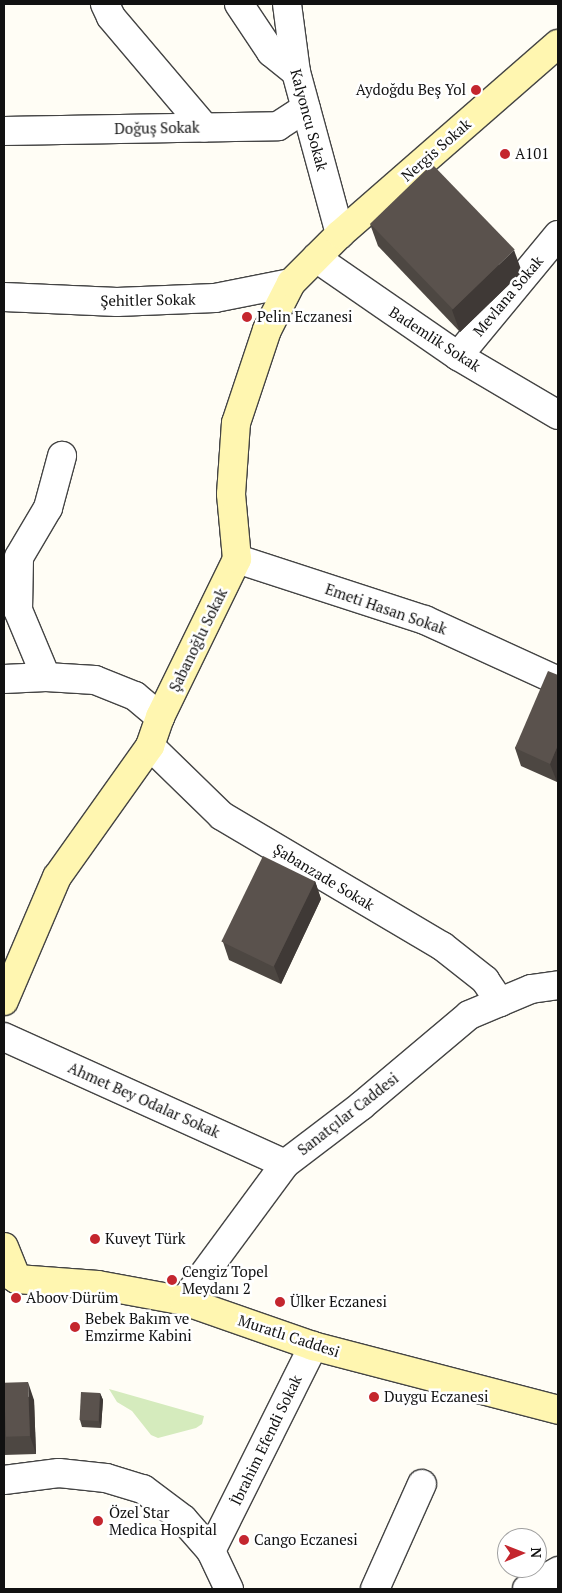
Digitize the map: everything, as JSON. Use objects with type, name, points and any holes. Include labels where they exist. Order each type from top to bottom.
[{"type":"street","points":[[105,4],[111,17],[205,128]]},
{"type":"street","points":[[239,4],[270,52],[296,72]]},
{"type":"street","name":"Kalyoncu Sokak","points":[[287,4],[296,72],[340,234]]},
{"type":"street","name":"Nergis Sokak","points":[[316,258],[340,234],[558,44]]},
{"type":"street","name":"Doğuş Sokak","points":[[4,131],[278,126],[306,108]]},
{"type":"street","name":"Mevlana Sokak","points":[[458,356],[549,259],[558,235]]},
{"type":"street","points":[[237,559],[231,494],[236,423],[267,330],[291,283],[316,258]]},
{"type":"street","name":"Bademlik Sokak","points":[[316,258],[458,356],[558,415]]},
{"type":"street","name":"Şehitler Sokak","points":[[4,297],[117,302],[215,298],[291,283]]},
{"type":"street","points":[[46,677],[18,610],[19,556],[48,508],[62,456]]},
{"type":"street","name":"Emeti Hasan Sokak","points":[[237,559],[425,620],[558,681]]},
{"type":"street","name":"Şabanoğlu Sokak","points":[[4,1001],[57,877],[150,746],[160,717],[237,559]]},
{"type":"street","points":[[4,679],[46,677],[95,680],[135,696],[160,717]]},
{"type":"street","name":"Şabanzade Sokak","points":[[150,746],[222,816],[442,946],[485,980],[500,1002]]},
{"type":"street","name":"Sanatçılar Caddesi","points":[[184,1302],[285,1164],[361,1106],[469,1015],[531,989],[558,985]]},
{"type":"street","name":"Ahmet Bey Odalar Sokak","points":[[4,1037],[285,1164]]},
{"type":"street","points":[[4,1247],[8,1279]]},
{"type":"street","name":"Muratlı Caddesi","points":[[8,1279],[98,1285],[184,1302],[313,1346],[558,1410]]},
{"type":"street","name":"İbrahim Efendi Sokak","points":[[211,1551],[313,1346]]},
{"type":"street","points":[[4,1480],[59,1473],[106,1478],[143,1489],[183,1519],[211,1551],[229,1589]]},
{"type":"street","points":[[375,1589],[422,1484]]},
{"type":"street","points":[[527,1589],[558,1571]]},
{"type":"green space","points":[[109,1389],[204,1416],[202,1424],[196,1428],[158,1438],[151,1435],[132,1411],[117,1402]]},
{"type":"building","points":[[432,164],[515,250],[453,309],[370,224]]},
{"type":"building","points":[[548,671],[558,675],[558,745],[550,764],[515,748]]},
{"type":"building","points":[[263,856],[315,881],[273,967],[221,941]]},
{"type":"building","points":[[28,1382],[30,1436],[6,1437],[4,1383]]},
{"type":"building","points":[[81,1392],[100,1393],[99,1421],[80,1420]]},
{"type":"place","name":"Aydoğdu Beş Yol","points":[[476,90]]},
{"type":"place","name":"A101","points":[[505,154]]},
{"type":"place","name":"Pelin Eczanesi","points":[[247,317]]},
{"type":"place","name":"Kuveyt Türk","points":[[95,1239]]},
{"type":"place","name":"Cengiz Topel Meydanı 2","points":[[172,1280]]},
{"type":"place","name":"Aboov Dürüm","points":[[16,1298]]},
{"type":"place","name":"Ülker Eczanesi","points":[[280,1302]]},
{"type":"place","name":"Bebek Bakım ve Emzirme Kabini","points":[[75,1327]]},
{"type":"place","name":"Duygu Eczanesi","points":[[374,1397]]},
{"type":"place","name":"Özel Star Medica Hospital","points":[[98,1521]]},
{"type":"place","name":"Cango Eczanesi","points":[[244,1540]]}]
